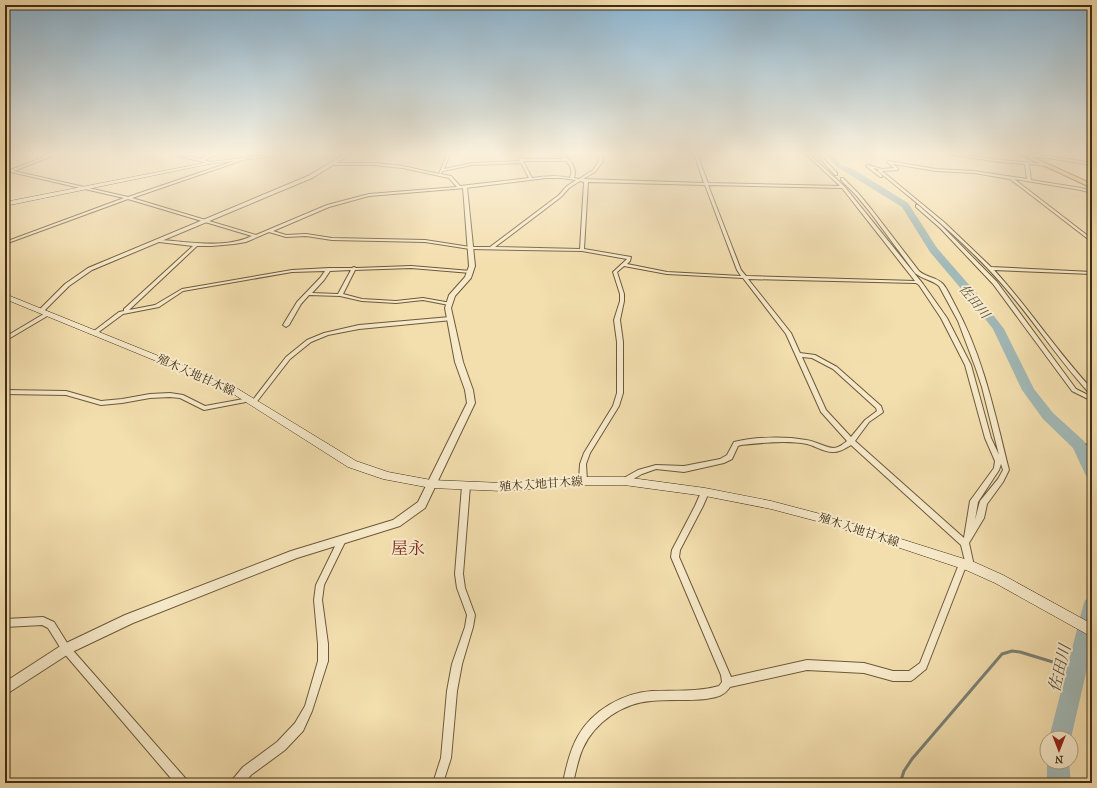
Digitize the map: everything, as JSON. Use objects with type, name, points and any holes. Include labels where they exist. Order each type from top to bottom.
[{"type":"main road","points":[[5,204],[66,191]]},
{"type":"main road","name":"殖木入地甘木線","points":[[5,296],[230,388],[352,464],[387,476],[431,484],[503,487],[583,481],[624,481],[705,492],[771,505],[828,520],[966,565],[1015,588],[1092,631]]},
{"type":"street","points":[[99,191],[255,236]]},
{"type":"street","points":[[5,243],[149,191]]},
{"type":"street","points":[[5,339],[44,313],[76,277],[277,191]]},
{"type":"street","points":[[159,241],[195,246],[232,244],[269,231],[328,206],[357,197],[378,193],[409,191]]},
{"type":"street","points":[[5,689],[66,649],[151,610],[295,554],[396,523],[422,505],[471,403],[469,390],[459,362],[448,308],[452,295],[471,272],[472,266],[462,191]]},
{"type":"street","points":[[491,248],[560,196],[564,191]]},
{"type":"street","points":[[582,250],[585,191]]},
{"type":"street","points":[[708,191],[743,277],[784,326],[823,411],[851,441],[967,540]]},
{"type":"street","points":[[568,783],[571,769],[582,740],[601,716],[623,702],[648,696],[710,694],[722,690],[727,683],[807,665],[864,668],[893,676],[911,676],[923,666],[966,565],[967,540],[974,501],[998,468],[998,462],[988,438],[968,365],[944,318],[921,285],[846,191]]},
{"type":"street","points":[[854,191],[918,273],[925,279],[937,282],[941,285],[969,340],[985,387],[1006,470],[1005,475],[983,503],[980,518],[967,540]]},
{"type":"street","points":[[899,191],[941,228],[995,283],[1074,390],[1092,399]]},
{"type":"street","points":[[904,191],[940,220],[1018,299],[1068,367],[1092,394]]},
{"type":"street","points":[[1027,191],[1092,241]]},
{"type":"street","points":[[269,231],[286,236],[306,235],[332,239],[425,241],[470,248],[582,250],[627,256],[629,259],[628,261],[615,272],[622,294],[622,301],[617,320],[620,342],[620,393],[616,406],[587,453],[583,464],[583,481]]},
{"type":"street","points":[[96,332],[125,311],[195,246]]},
{"type":"street","points":[[624,264],[667,273],[743,277],[917,282],[921,285]]},
{"type":"street","points":[[125,311],[157,306],[176,293],[187,289],[292,271],[411,267],[471,272]]},
{"type":"street","points":[[340,295],[354,268]]},
{"type":"street","points":[[989,268],[1092,273]]},
{"type":"street","points":[[286,325],[299,302],[329,269]]},
{"type":"street","points":[[921,285],[925,282],[925,279]]},
{"type":"street","points":[[307,294],[340,295],[362,300],[396,302],[419,299],[449,304]]},
{"type":"street","points":[[5,392],[66,393],[101,402],[170,395],[181,396],[204,408],[251,402],[288,358],[309,341],[326,334],[359,327],[450,319]]},
{"type":"street","points":[[624,481],[640,472],[656,468],[684,469],[722,461],[730,457],[736,444],[741,443],[773,439],[807,442],[837,450],[851,441],[868,420],[880,412],[879,407],[835,368],[813,356],[798,354]]},
{"type":"street","points":[[438,783],[446,758],[452,691],[457,664],[469,627],[471,615],[461,588],[459,574],[466,486]]},
{"type":"street","points":[[705,492],[676,550],[675,557],[726,675],[727,683]]},
{"type":"street","points":[[237,783],[247,771],[281,746],[299,727],[309,708],[323,661],[324,644],[318,600],[320,585],[342,540]]},
{"type":"street","points":[[5,623],[44,621],[51,625],[66,649],[182,783]]},
{"type":"waterway","name":"佐田川","points":[[882,191],[905,205],[933,250],[973,296],[998,329],[1028,390],[1048,416],[1079,445],[1092,474]]},
{"type":"waterway","points":[[1079,445],[1092,444]]},
{"type":"waterway","name":"佐田川","points":[[1062,730],[1092,606]]},
{"type":"waterway","points":[[900,783],[904,771],[912,759],[1002,654],[1012,651],[1020,652],[1076,669]]},
{"type":"waterway","name":"佐田川","points":[[1058,770],[1059,783]]},
{"type":"district","name":"屋永","points":[[408,548]]}]
